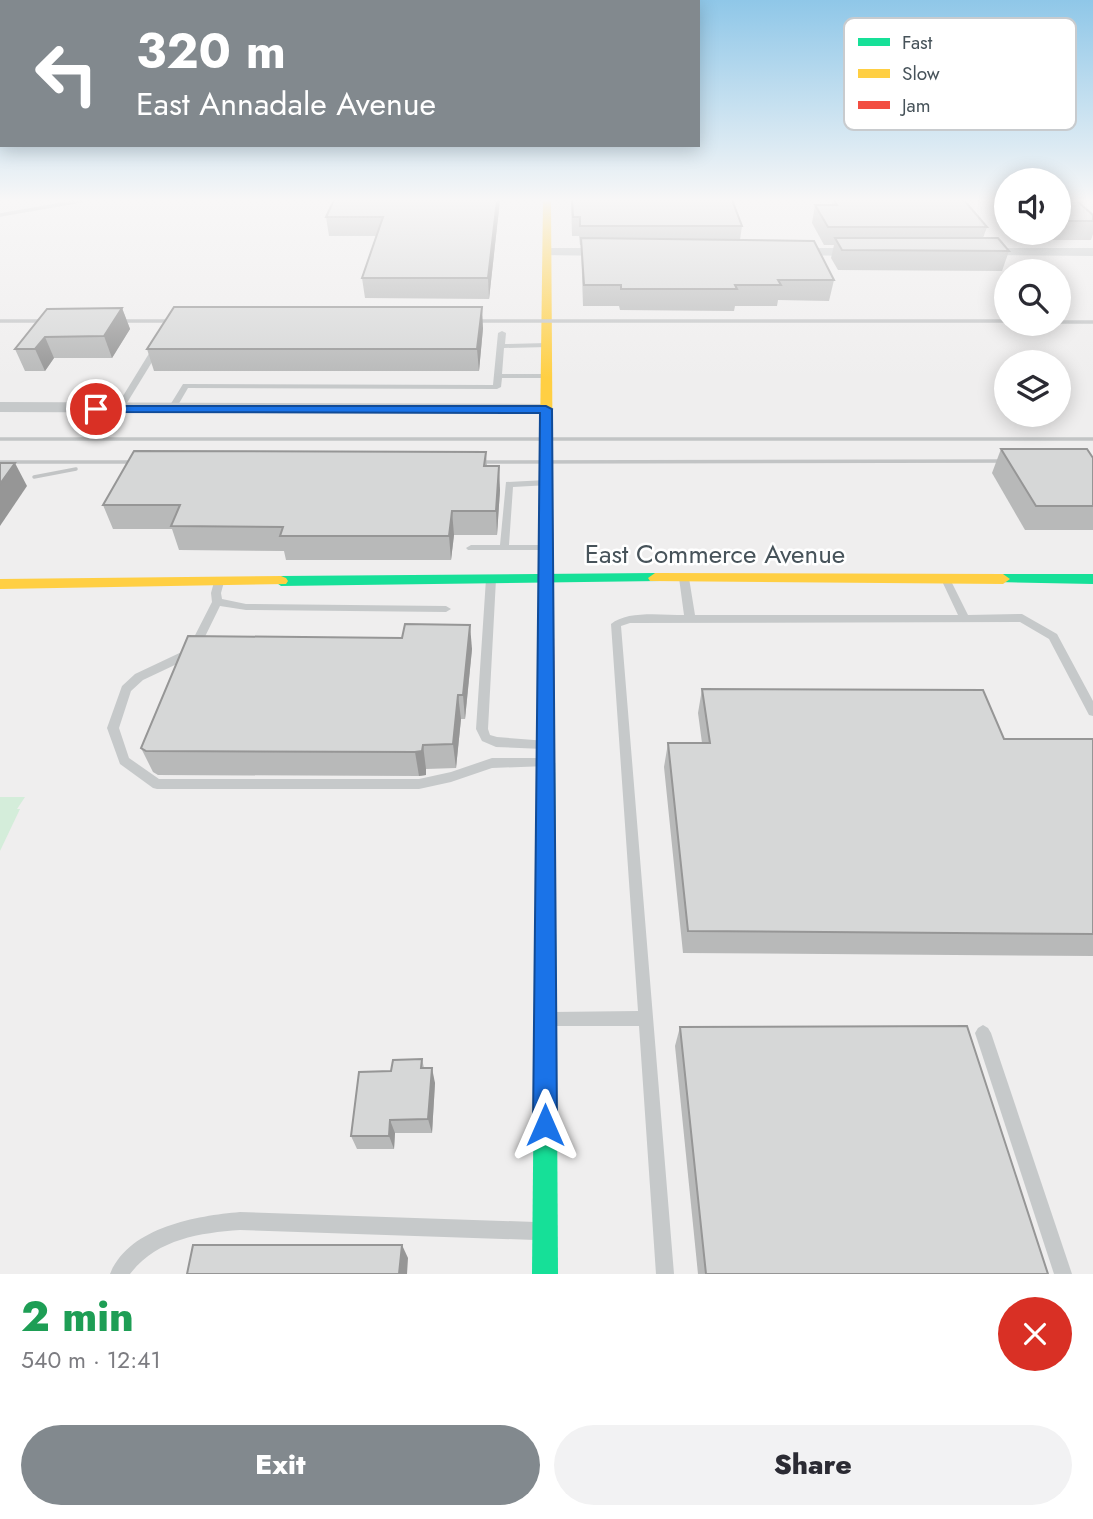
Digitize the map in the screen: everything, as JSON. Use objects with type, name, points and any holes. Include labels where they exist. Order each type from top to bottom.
[{"type":"street","points":[[545,1274],[547,259]]},
{"type":"street","points":[[0,407],[171,410],[546,409]]},
{"type":"street","name":"East Commerce Avenue","points":[[0,584],[546,578],[1093,579]]},
{"type":"lane","points":[[171,410],[186,386],[497,387],[502,333]]},
{"type":"lane","points":[[119,409],[163,339]]},
{"type":"lane","points":[[501,346],[547,345]]},
{"type":"lane","points":[[498,376],[546,376]]},
{"type":"lane","points":[[371,410],[377,387]]},
{"type":"lane","points":[[289,410],[298,388]]},
{"type":"lane","points":[[504,548],[509,484],[546,483]]},
{"type":"lane","points":[[471,548],[546,548]]},
{"type":"lane","points":[[684,578],[690,619]]},
{"type":"lane","points":[[491,579],[481,716],[486,738],[496,742],[546,744]]},
{"type":"lane","points":[[946,579],[965,619]]},
{"type":"lane","points":[[219,582],[217,602],[192,652],[139,677],[126,689],[113,728],[124,761],[157,784],[419,784],[451,777],[492,763],[546,763]]},
{"type":"lane","points":[[217,602],[246,607],[446,610]]},
{"type":"lane","points":[[665,1274],[616,624],[629,619],[1022,618],[1053,637],[1093,712]]},
{"type":"lane","points":[[546,1019],[646,1018]]},
{"type":"lane","points":[[983,1033],[1063,1274]]},
{"type":"lane","points":[[119,1274],[125,1265],[152,1241],[198,1224],[240,1221],[545,1232]]},
{"type":"green space","points":[[0,797],[25,797],[17,809],[20,809],[0,851]]},
{"type":"building","points":[[368,259],[490,259],[488,278],[362,278]]},
{"type":"building","points":[[582,259],[823,259],[834,280],[778,280],[781,285],[735,285],[737,289],[621,289],[621,285],[584,285]]},
{"type":"building","points":[[174,307],[482,307],[477,349],[147,349]]},
{"type":"building","points":[[122,308],[104,336],[45,337],[35,349],[15,349],[47,309]]},
{"type":"building","points":[[1001,449],[1087,449],[1093,458],[1093,506],[1036,506]]},
{"type":"building","points":[[134,451],[486,452],[484,466],[499,466],[496,511],[452,511],[449,536],[280,536],[283,527],[171,526],[180,505],[103,505]]},
{"type":"building","points":[[0,463],[15,463],[0,484]]},
{"type":"building","points":[[405,624],[470,625],[463,695],[458,695],[453,744],[423,745],[422,751],[415,752],[146,751],[141,748],[188,636],[402,638]]},
{"type":"building","points":[[702,689],[983,690],[1004,739],[1093,739],[1093,934],[688,931],[668,743],[710,743]]},
{"type":"building","points":[[967,1026],[1048,1274],[706,1274],[680,1027]]},
{"type":"building","points":[[422,1059],[421,1068],[432,1068],[428,1119],[390,1120],[389,1136],[351,1136],[359,1072],[391,1071],[393,1060]]},
{"type":"building","points":[[193,1245],[402,1245],[399,1274],[187,1274]]},
{"type":"railway","points":[[0,321],[56,321]]},
{"type":"railway","points":[[108,321],[185,321]]},
{"type":"railway","points":[[462,321],[994,321]]},
{"type":"railway","points":[[1071,322],[1093,322]]},
{"type":"railway","points":[[0,439],[1093,439]]},
{"type":"railway","points":[[465,462],[1015,461]]},
{"type":"railway","points":[[0,462],[147,462]]},
{"type":"railway","points":[[34,477],[76,469]]},
{"type":"traffic: fast","points":[[281,581],[655,578]]},
{"type":"traffic: fast","points":[[1003,579],[1093,579]]},
{"type":"traffic: fast","points":[[545,1274],[546,756]]},
{"type":"traffic: slow","points":[[546,514],[547,259]]},
{"type":"traffic: slow","points":[[655,578],[1003,579]]},
{"type":"traffic: slow","points":[[0,584],[281,581]]},
{"type":"traffic: jam","points":[[546,514],[546,756]]},
{"type":"route","points":[[96,409],[546,409],[545,1125]]}]
